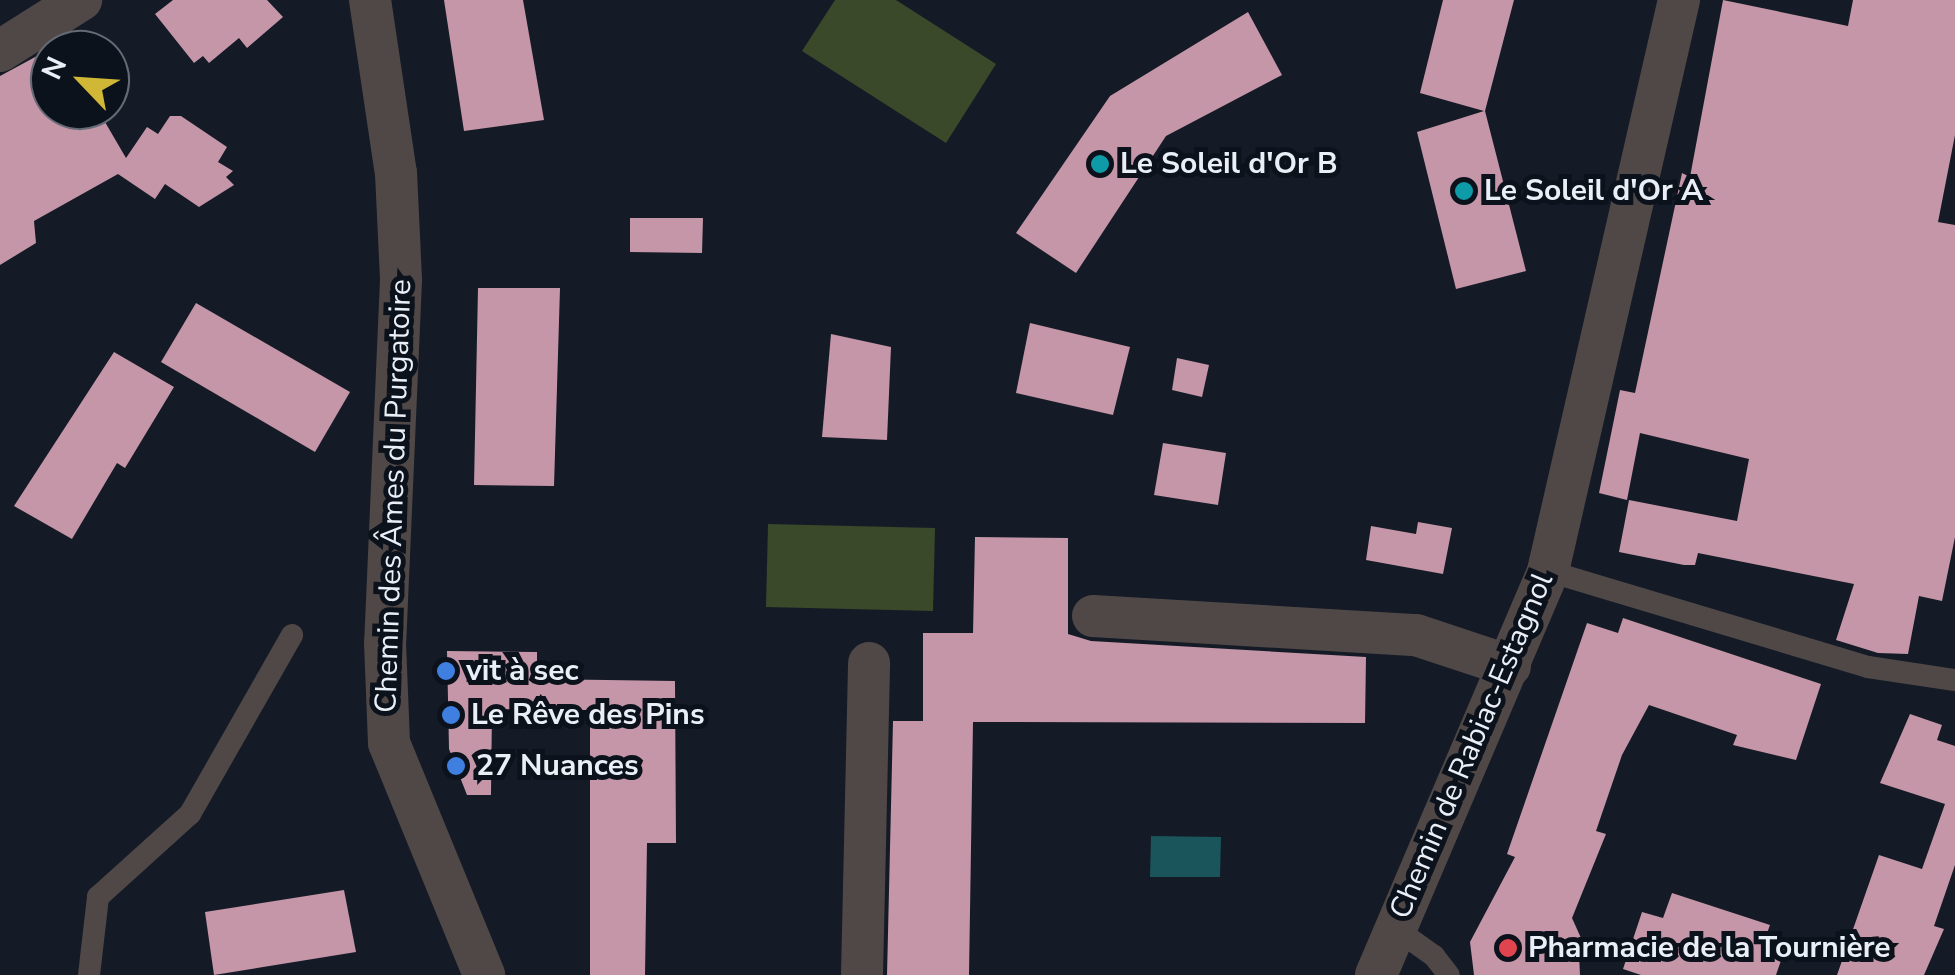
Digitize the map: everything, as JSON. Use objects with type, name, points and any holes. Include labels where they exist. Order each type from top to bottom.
[{"type":"street","points":[[0,18],[26,0]]},
{"type":"street","points":[[0,51],[81,0]]},
{"type":"street","name":"Chemin des Âmes du Purgatoire","points":[[370,0],[396,173],[402,280],[385,644],[388,744],[484,975]]},
{"type":"street","name":"Chemin de Rabiac-Estagnol","points":[[1650,109],[1656,0]]},
{"type":"street","name":"Chemin de Rabiac-Estagnol","points":[[1375,974],[1548,571],[1650,109],[1679,0]]},
{"type":"street","points":[[1093,616],[1416,635],[1510,666]]},
{"type":"street","points":[[862,975],[869,664]]},
{"type":"lane","points":[[1548,571],[1868,666],[1955,680]]},
{"type":"lane","points":[[89,975],[98,896],[190,814],[292,635]]},
{"type":"lane","points":[[1396,930],[1434,956],[1449,975]]},
{"type":"shaded area","points":[[835,0],[896,0],[996,64],[946,143],[802,51]]},
{"type":"shaded area","points":[[768,524],[935,528],[933,611],[766,607]]},
{"type":"shaded area","points":[[1151,836],[1221,837],[1220,877],[1150,877]]},
{"type":"building","points":[[173,0],[267,0],[283,17],[247,48],[239,38],[209,63],[203,56],[194,63],[155,14]]},
{"type":"building","points":[[444,0],[523,0],[544,120],[464,131]]},
{"type":"building","name":"Le Soleil d'Or A","points":[[1443,0],[1514,0],[1485,111],[1526,271],[1456,289],[1417,132],[1484,111],[1420,93]]},
{"type":"building","points":[[1723,0],[1848,26],[1853,0],[1955,0],[1955,135],[1938,222],[1955,225],[1955,537],[1942,601],[1919,596],[1908,654],[1878,653],[1836,640],[1854,584],[1698,553],[1695,565],[1684,565],[1619,552],[1629,500],[1737,521],[1749,459],[1640,433],[1627,500],[1599,493],[1620,390],[1635,393],[1682,173],[1690,177]]},
{"type":"building","name":"Le Soleil d'Or B","points":[[1248,12],[1282,75],[1166,136],[1076,273],[1016,233],[1110,96]]},
{"type":"building","points":[[30,60],[30,130],[110,130],[126,158],[147,127],[158,134],[170,116],[181,116],[227,147],[218,162],[233,171],[226,177],[234,185],[199,207],[165,184],[155,199],[118,174],[34,221],[36,243],[0,265],[0,76]]},
{"type":"building","points":[[630,218],[703,218],[702,253],[630,252]]},
{"type":"building","points":[[478,288],[560,288],[554,486],[474,485]]},
{"type":"building","points":[[196,303],[350,392],[315,452],[161,362]]},
{"type":"building","points":[[1030,323],[1130,347],[1113,415],[1016,393]]},
{"type":"building","points":[[831,334],[891,347],[887,440],[822,437]]},
{"type":"building","points":[[114,352],[174,387],[125,468],[117,463],[72,539],[14,506]]},
{"type":"building","points":[[1177,358],[1209,365],[1202,397],[1172,390]]},
{"type":"building","points":[[1163,443],[1226,453],[1218,505],[1154,495]]},
{"type":"building","points":[[1418,522],[1452,528],[1443,574],[1366,560],[1371,526],[1416,534]]},
{"type":"building","points":[[975,537],[1068,538],[1068,634],[1091,641],[1366,657],[1365,723],[973,722],[969,975],[887,975],[893,721],[923,721],[923,633],[973,633]]},
{"type":"building","points":[[1623,618],[1821,684],[1796,760],[1733,745],[1737,735],[1649,705],[1622,755],[1596,831],[1606,834],[1572,918],[1590,958],[1579,954],[1580,975],[1474,975],[1470,942],[1515,857],[1507,854],[1587,623],[1618,633]]},
{"type":"building","points":[[447,651],[537,652],[537,679],[675,681],[676,843],[647,843],[645,975],[590,975],[590,711],[492,709],[491,795],[467,795],[449,749]]},
{"type":"building","points":[[1910,714],[1942,725],[1937,740],[1955,746],[1955,865],[1934,926],[1944,929],[1924,975],[1837,975],[1879,855],[1922,869],[1945,804],[1880,783]]},
{"type":"building","points":[[344,890],[356,952],[214,975],[205,912]]},
{"type":"building","points":[[1672,893],[1770,925],[1766,936],[1787,943],[1776,975],[1641,975],[1623,969],[1642,912],[1663,918]]},
{"type":"place","name":"Le Soleil d'Or B","points":[[1100,164]]},
{"type":"place","name":"Le Soleil d'Or A","points":[[1464,191]]},
{"type":"place","name":"vit à sec","points":[[446,671]]},
{"type":"place","name":"Le Rêve des Pins","points":[[451,715]]},
{"type":"place","name":"27 Nuances","points":[[456,766]]},
{"type":"place","name":"Pharmacie de la Tournière","points":[[1508,948]]}]
